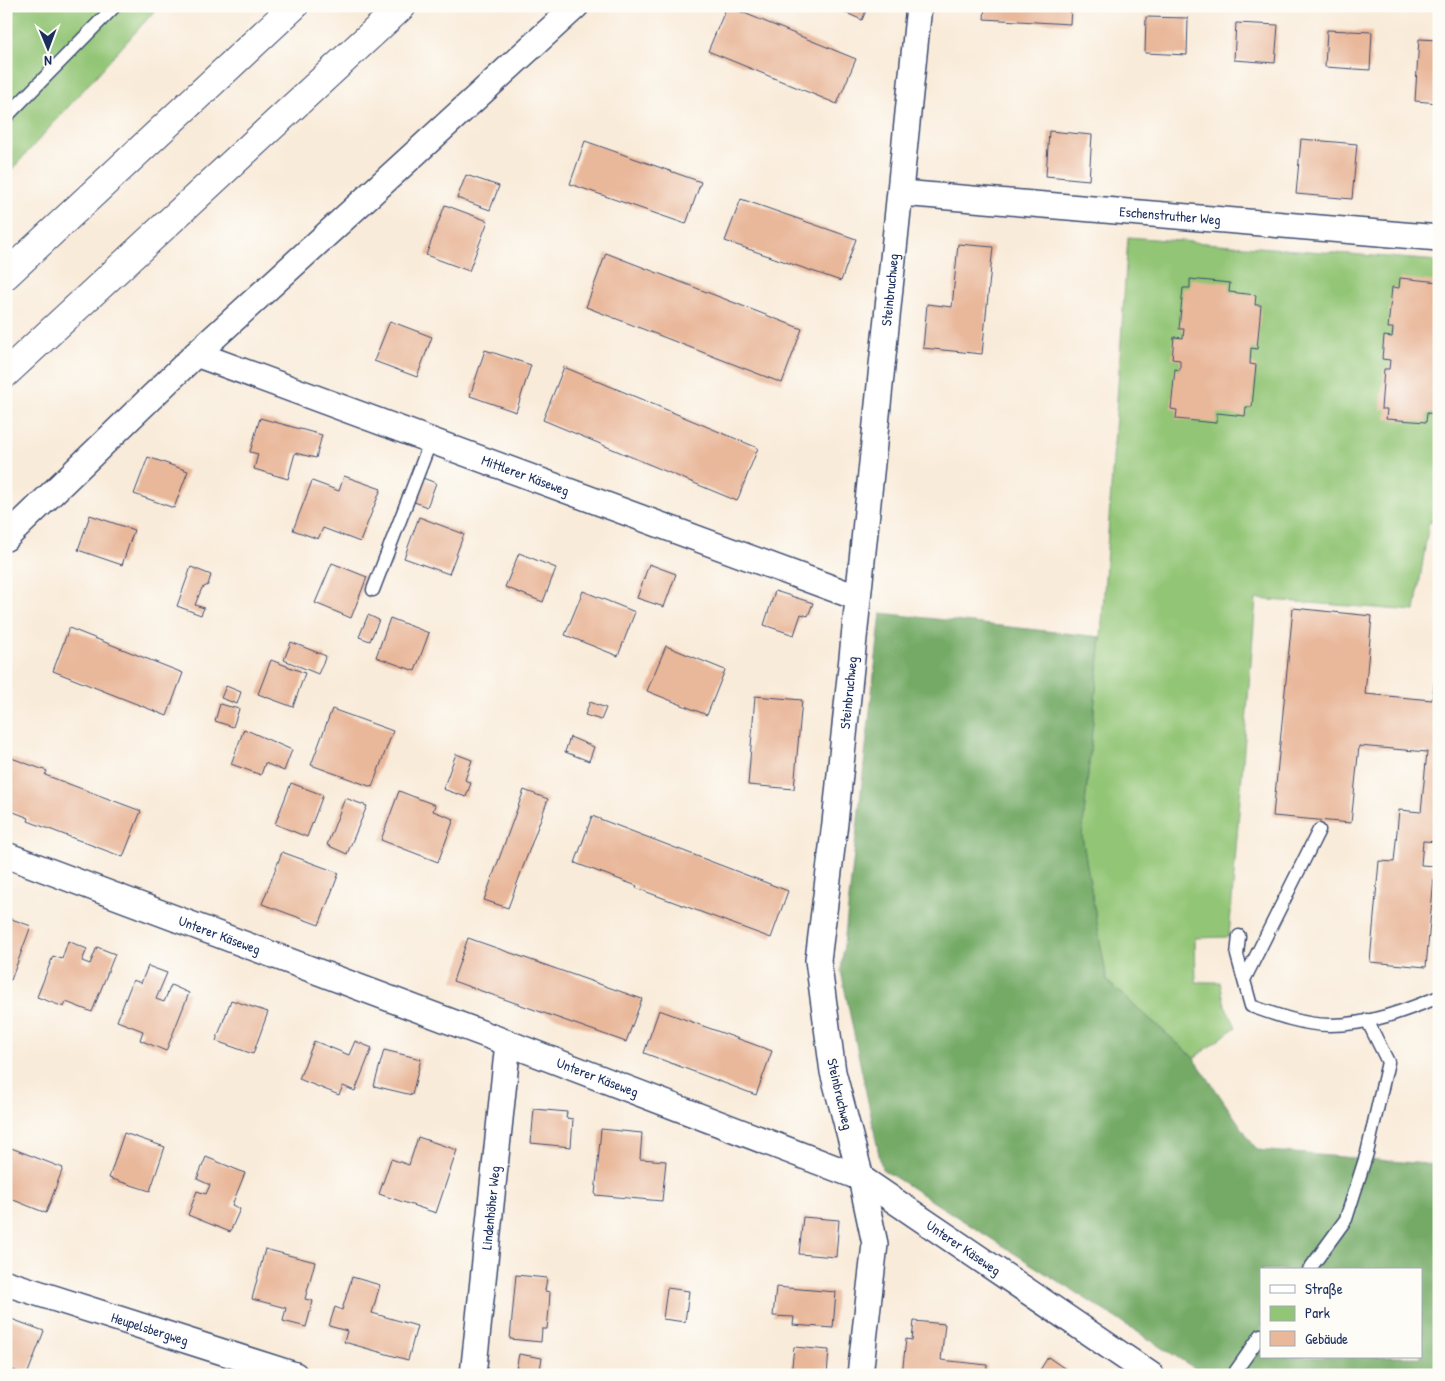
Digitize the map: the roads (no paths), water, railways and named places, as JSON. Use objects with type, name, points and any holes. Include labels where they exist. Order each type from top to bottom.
[{"type":"highway","points":[[6,275],[294,6]]},
{"type":"highway","points":[[6,373],[402,6]]},
{"type":"street","points":[[6,538],[196,354],[576,6]]},
{"type":"street","name":"Steinbruchweg","points":[[860,1375],[875,1244],[861,1178],[833,1072],[818,960],[920,6]]},
{"type":"street","name":"Eschenstruther Weg","points":[[901,193],[1439,238]]},
{"type":"street","name":"Mittlerer Käseweg","points":[[196,354],[856,597]]},
{"type":"street","name":"Unterer Käseweg","points":[[6,855],[508,1043],[861,1178],[1151,1375]]},
{"type":"street","name":"Lindenhöher Weg","points":[[473,1375],[508,1043]]},
{"type":"street","name":"Heupelsbergweg","points":[[6,1283],[295,1375]]},
{"type":"lane","points":[[6,117],[115,6]]},
{"type":"lane","points":[[373,590],[431,440]]},
{"type":"lane","points":[[1244,980],[1319,830]]},
{"type":"lane","points":[[1239,936],[1237,955],[1251,1006],[1285,1018],[1330,1025],[1390,1017],[1439,997]]},
{"type":"lane","points":[[1310,1268],[1346,1218],[1368,1153],[1388,1062],[1367,1020]]},
{"type":"lane","points":[[1233,1375],[1260,1337]]}]
